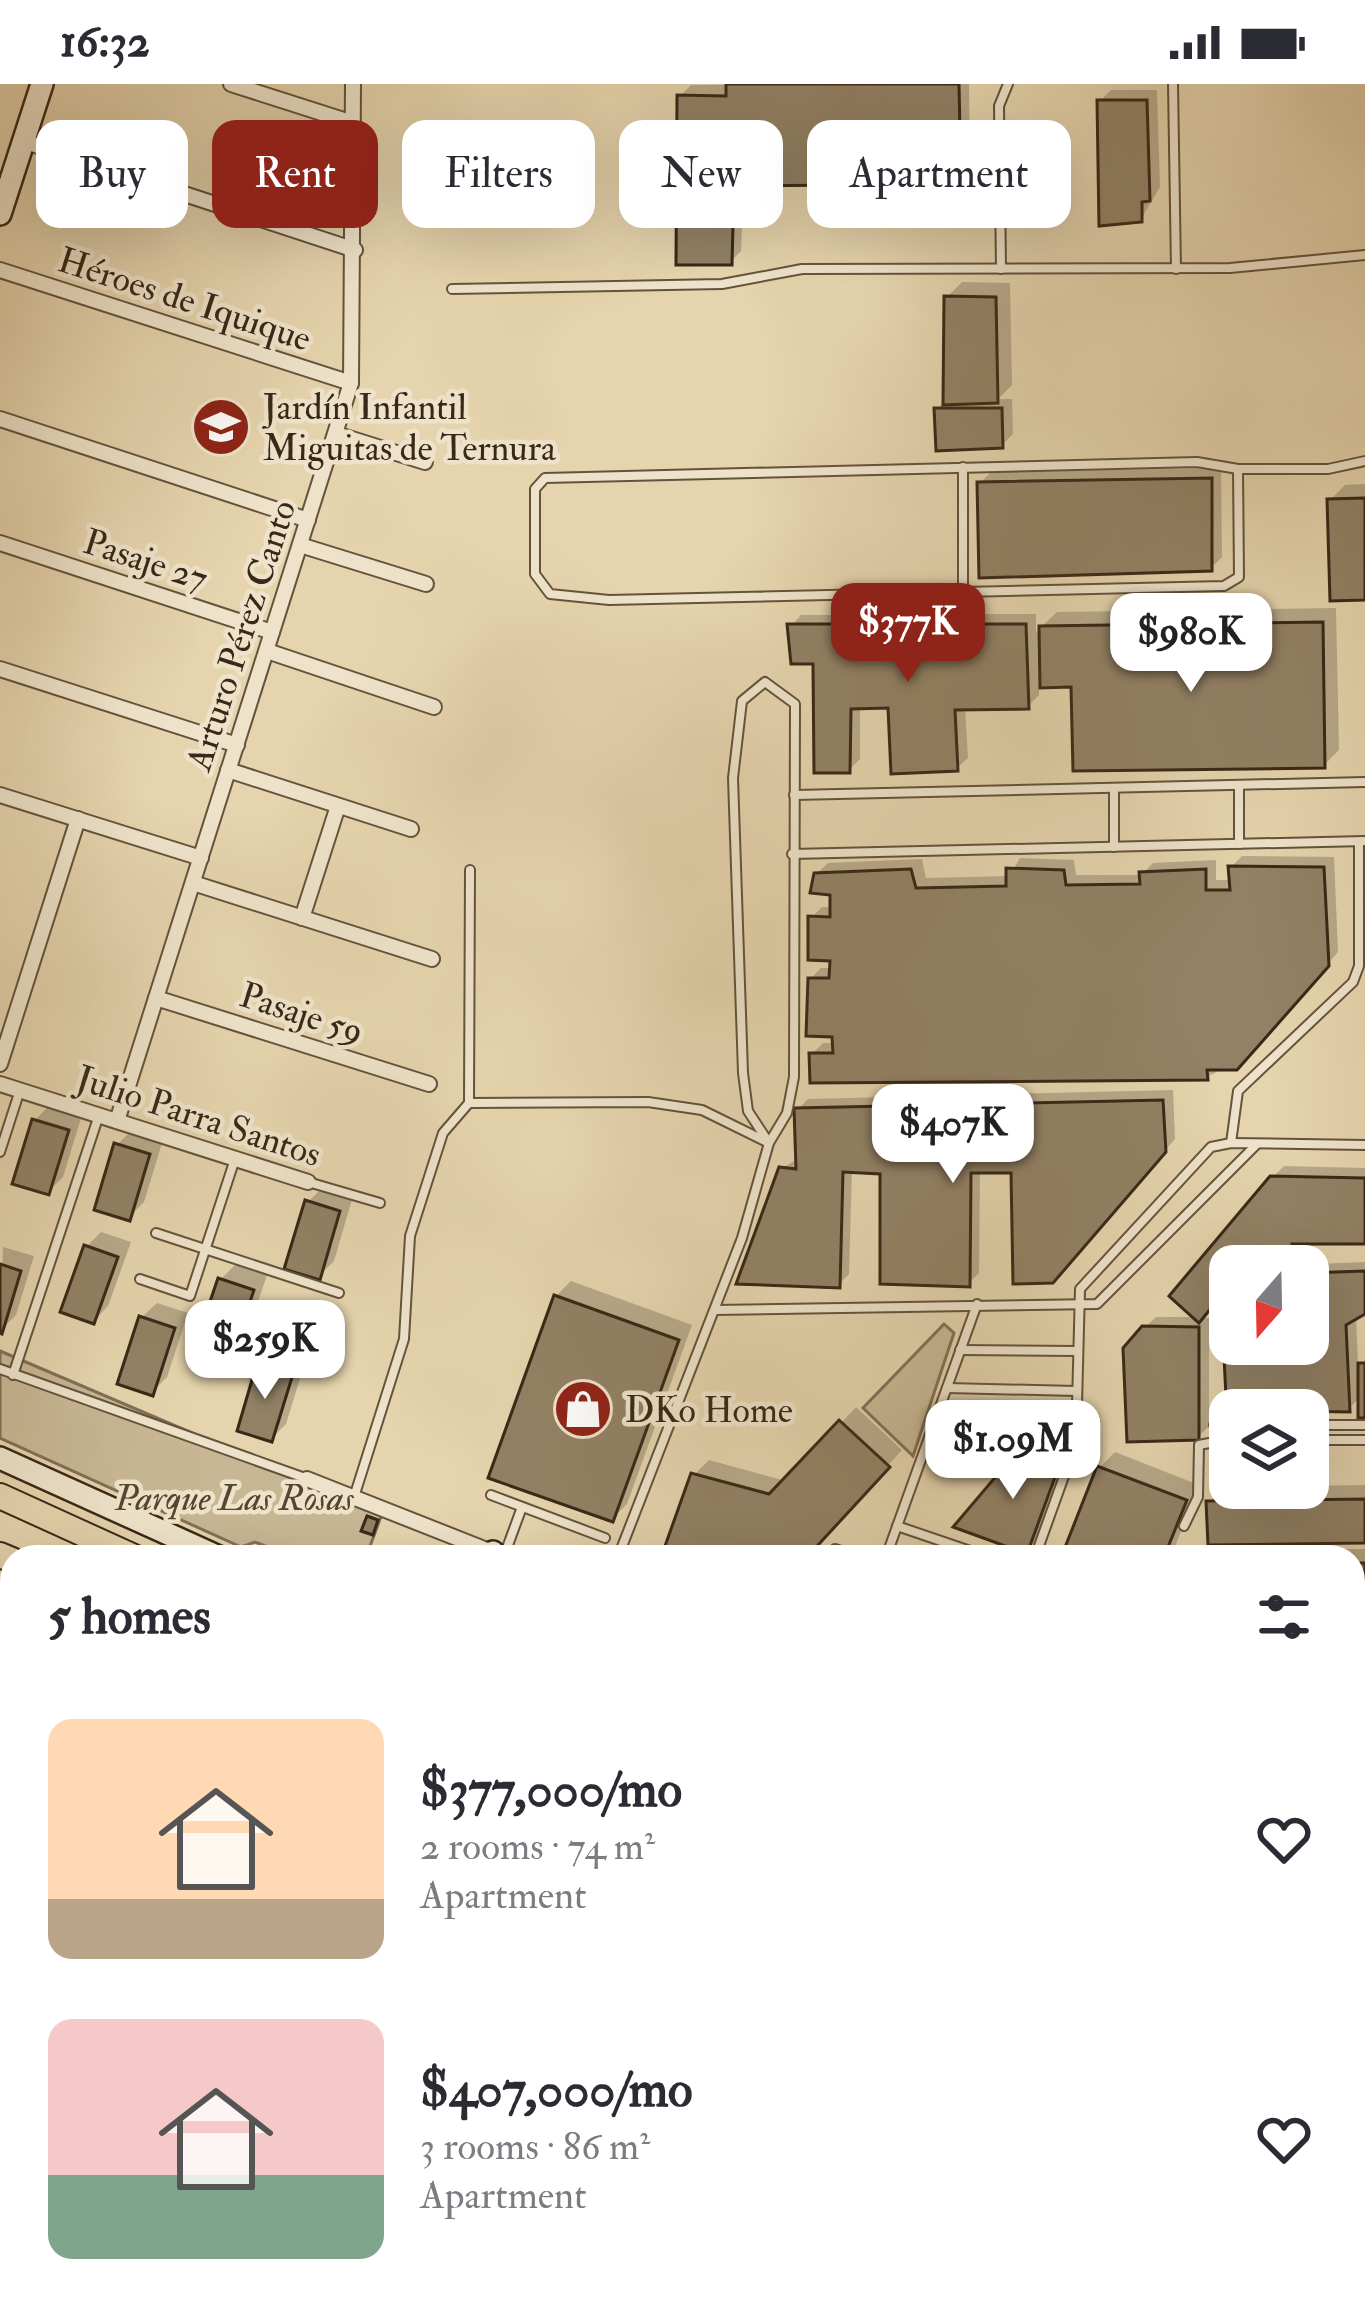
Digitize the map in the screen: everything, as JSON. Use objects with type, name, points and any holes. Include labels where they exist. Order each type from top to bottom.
[{"type":"highway","points":[[0,1496],[108,1545]]},
{"type":"main road","points":[[0,214],[42,84]]},
{"type":"main road","points":[[0,1458],[193,1545]]},
{"type":"street","points":[[231,84],[341,120]]},
{"type":"street","name":"Arturo Pérez Canto","points":[[353,84],[353,120]]},
{"type":"street","points":[[23,141],[355,250]]},
{"type":"street","name":"Arturo Pérez Canto","points":[[117,1121],[351,382],[355,228]]},
{"type":"street","name":"Héroes de Iquique","points":[[0,270],[351,382]]},
{"type":"street","points":[[0,419],[308,520]]},
{"type":"street","points":[[336,434],[425,462]]},
{"type":"street","name":"Pasaje 27","points":[[0,543],[272,632]]},
{"type":"street","points":[[300,545],[426,584]]},
{"type":"street","points":[[267,651],[434,707]]},
{"type":"street","points":[[0,669],[237,745]]},
{"type":"street","points":[[228,770],[411,829]]},
{"type":"street","points":[[0,795],[201,858]]},
{"type":"street","points":[[302,918],[338,806]]},
{"type":"street","points":[[0,1064],[78,819]]},
{"type":"street","points":[[193,883],[432,959]]},
{"type":"street","name":"Pasaje 59","points":[[156,998],[429,1084]]},
{"type":"street","name":"Julio Parra Santos","points":[[0,1084],[308,1182]]},
{"type":"street","points":[[307,1479],[476,1545]]},
{"type":"lane","points":[[1001,269],[1000,106],[1008,84]]},
{"type":"lane","points":[[1173,84],[1176,269]]},
{"type":"lane","points":[[452,289],[722,284],[802,269],[1176,269],[1365,255]]},
{"type":"lane","points":[[1238,469],[1240,567],[1234,584],[562,598],[542,587],[535,574],[535,489],[545,478],[1197,462],[1238,469],[1328,469],[1365,461]]},
{"type":"lane","points":[[963,467],[963,592]]},
{"type":"lane","points":[[623,1545],[715,1310],[769,1143],[787,1113],[794,1078],[795,704],[783,690],[765,682],[753,687],[742,701],[736,724],[736,891],[748,1111],[769,1143]]},
{"type":"lane","points":[[794,795],[1365,782]]},
{"type":"lane","points":[[1238,844],[1239,786]]},
{"type":"lane","points":[[1114,788],[1114,847]]},
{"type":"lane","points":[[792,854],[1362,842],[1359,966],[1353,982],[1238,1091],[1231,1143]]},
{"type":"lane","points":[[355,1494],[404,1339],[410,1236],[443,1133],[469,1103],[470,870]]},
{"type":"lane","points":[[0,1152],[20,1090]]},
{"type":"lane","points":[[469,1103],[666,1105],[702,1110],[769,1143]]},
{"type":"lane","points":[[14,1375],[99,1115]]},
{"type":"lane","points":[[1039,1545],[1077,1433],[1076,1351],[1083,1283],[1211,1148],[1231,1143],[1365,1145]]},
{"type":"lane","points":[[715,1310],[1106,1301],[1257,1144]]},
{"type":"lane","points":[[140,1279],[190,1295],[235,1159]]},
{"type":"lane","name":"Julio Parra Santos","points":[[308,1182],[380,1203]]},
{"type":"lane","points":[[156,1233],[339,1293]]},
{"type":"lane","points":[[890,1545],[976,1304]]},
{"type":"lane","points":[[960,1350],[1076,1351]]},
{"type":"lane","points":[[0,1370],[307,1479]]},
{"type":"lane","points":[[946,1388],[1076,1391]]},
{"type":"lane","points":[[1329,1425],[1365,1425]]},
{"type":"lane","points":[[932,1430],[1077,1433]]},
{"type":"lane","points":[[1184,1526],[1198,1497],[1199,1445],[1209,1439]]},
{"type":"lane","points":[[1329,1439],[1365,1440]]},
{"type":"lane","points":[[491,1495],[605,1538]]},
{"type":"lane","points":[[505,1545],[522,1507]]},
{"type":"lane","points":[[897,1526],[953,1545]]},
{"type":"green space","points":[[944,1324],[954,1333],[913,1456],[863,1408]]},
{"type":"green space","name":"Parque Las Rosas","points":[[0,1351],[382,1514],[370,1545],[237,1545],[0,1438]]},
{"type":"building","points":[[726,84],[959,84],[960,120],[807,120],[807,185],[783,186],[783,120],[677,120],[677,95],[726,96]]},
{"type":"building","points":[[1097,100],[1147,100],[1150,201],[1142,202],[1142,222],[1099,226]]},
{"type":"building","points":[[676,228],[733,228],[732,265],[676,265]]},
{"type":"building","points":[[944,296],[996,297],[998,403],[943,405]]},
{"type":"building","points":[[934,408],[1002,408],[1003,448],[936,451]]},
{"type":"building","points":[[1212,478],[1212,571],[979,578],[977,482]]},
{"type":"building","points":[[1365,498],[1365,600],[1330,601],[1327,499]]},
{"type":"building","points":[[1323,622],[1325,768],[1073,771],[1071,687],[1040,688],[1039,626]]},
{"type":"building","points":[[787,624],[1026,624],[1029,709],[955,710],[958,771],[891,774],[888,708],[851,709],[850,773],[814,773],[813,664],[791,664]]},
{"type":"building","points":[[1228,866],[1324,867],[1329,966],[1237,1070],[1207,1070],[1208,1080],[810,1083],[809,1053],[833,1053],[832,1037],[806,1036],[808,978],[829,978],[830,961],[808,960],[808,916],[830,917],[830,895],[810,893],[814,873],[911,869],[916,888],[1006,886],[1006,868],[1064,870],[1066,885],[1140,884],[1139,872],[1206,869],[1206,890],[1230,890]]},
{"type":"building","points":[[1163,1100],[1166,1152],[1053,1283],[1013,1284],[1011,1173],[971,1173],[970,1287],[880,1284],[880,1174],[843,1172],[840,1288],[736,1284],[779,1167],[796,1169],[794,1108]]},
{"type":"building","points":[[32,1119],[69,1130],[49,1195],[12,1184]]},
{"type":"building","points":[[114,1143],[150,1154],[130,1221],[94,1210]]},
{"type":"building","points":[[1270,1176],[1365,1178],[1365,1244],[1212,1245]]},
{"type":"building","points":[[305,1200],[340,1211],[320,1280],[284,1269]]},
{"type":"building","points":[[84,1245],[118,1257],[94,1324],[60,1312]]},
{"type":"building","points":[[1209,1248],[1209,1311],[1199,1323],[1169,1296]]},
{"type":"building","points":[[0,1264],[21,1271],[2,1334],[0,1333]]},
{"type":"building","points":[[1365,1271],[1365,1314],[1346,1325],[1350,1412],[1329,1412],[1329,1389],[1226,1389],[1224,1365],[1329,1365],[1329,1272]]},
{"type":"building","points":[[218,1278],[254,1290],[231,1358],[195,1346]]},
{"type":"building","name":"DKo Home","points":[[554,1295],[679,1340],[613,1522],[488,1478]]},
{"type":"building","points":[[139,1316],[175,1328],[153,1396],[117,1384]]},
{"type":"building","points":[[1142,1326],[1199,1327],[1199,1440],[1127,1442],[1123,1348]]},
{"type":"building","points":[[257,1363],[293,1374],[272,1442],[237,1431]]},
{"type":"building","points":[[1358,1363],[1365,1363],[1365,1418],[1358,1418]]},
{"type":"building","points":[[839,1420],[890,1467],[818,1545],[665,1545],[691,1473],[769,1494]]},
{"type":"building","points":[[1015,1454],[1063,1455],[1030,1545],[1002,1545],[953,1527]]},
{"type":"building","points":[[1097,1466],[1187,1500],[1169,1545],[1066,1545]]},
{"type":"building","points":[[1329,1499],[1365,1499],[1365,1543],[1208,1545],[1206,1501],[1209,1509],[1329,1509]]},
{"type":"building","points":[[367,1516],[378,1520],[373,1535],[361,1531]]},
{"type":"place","name":"Jardín Infantil Miguitas de Ternura","points":[[221,427]]},
{"type":"place","name":"DKo Home","points":[[583,1409]]}]
